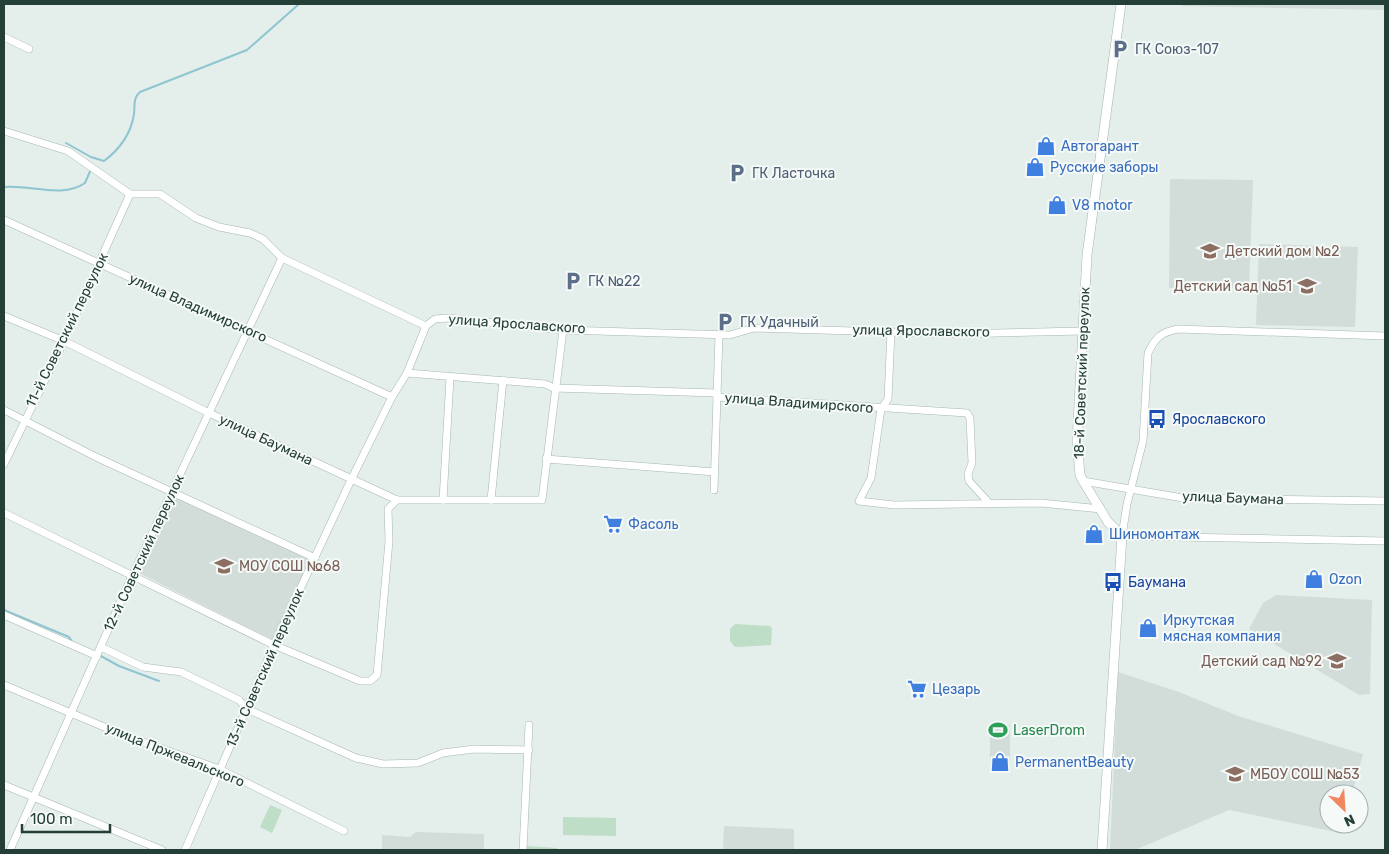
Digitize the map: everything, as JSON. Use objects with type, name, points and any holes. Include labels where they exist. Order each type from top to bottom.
[{"type":"street","name":"18-й Советский переулок","points":[[1121,4],[1093,202],[1082,331],[1077,441],[1080,475],[1108,522],[1122,536]]},
{"type":"street","points":[[4,37],[29,49]]},
{"type":"street","points":[[4,131],[68,151],[130,194],[160,194],[196,218],[219,227],[250,233],[264,239],[282,258],[426,326]]},
{"type":"street","name":"11-й Советский переулок","points":[[4,464],[24,419],[64,341],[130,194]]},
{"type":"street","name":"улица Владимирского","points":[[4,220],[99,265],[247,330],[392,397]]},
{"type":"street","name":"12-й Советский переулок","points":[[10,850],[132,576],[282,258]]},
{"type":"street","name":"улица Баумана","points":[[4,316],[64,341],[209,413],[397,500],[542,500],[546,459]]},
{"type":"street","name":"улица Ярославского","points":[[426,326],[435,319],[447,318],[562,330],[719,334],[730,334],[754,328],[955,334],[1082,331]]},
{"type":"street","name":"13-й Советский переулок","points":[[185,850],[274,645],[392,397],[407,373],[426,326]]},
{"type":"street","points":[[1102,850],[1122,536],[1143,441],[1148,353],[1155,338],[1166,331],[1178,329],[1385,336]]},
{"type":"street","points":[[562,330],[546,459],[715,472]]},
{"type":"street","name":"улица Владимирского","points":[[891,331],[888,399],[881,409],[870,478],[859,501],[894,505],[990,504]]},
{"type":"street","name":"улица Владимирского","points":[[714,490],[719,334]]},
{"type":"street","name":"улица Владимирского","points":[[407,373],[450,378],[545,384],[554,388],[717,395],[881,409],[967,413],[970,418],[971,427],[972,463],[968,474],[970,481],[990,504]]},
{"type":"street","points":[[443,500],[450,378]]},
{"type":"street","points":[[491,500],[503,380]]},
{"type":"street","points":[[4,410],[96,457],[315,558]]},
{"type":"street","name":"улица Баумана","points":[[1083,481],[1195,498],[1385,501]]},
{"type":"street","points":[[4,513],[274,645],[360,682],[370,681],[377,675],[389,541],[388,509],[397,500]]},
{"type":"street","points":[[990,504],[1051,504],[1100,509]]},
{"type":"street","points":[[1122,536],[1385,541]]},
{"type":"street","points":[[4,615],[96,656]]},
{"type":"street","points":[[100,647],[144,667],[181,672],[239,700],[247,709],[356,758],[383,764],[418,763],[443,753],[474,749],[529,750]]},
{"type":"street","name":"улица Пржевальского","points":[[4,685],[72,714],[219,769],[344,831]]},
{"type":"street","points":[[523,850],[529,725]]},
{"type":"street","points":[[4,785],[162,850]]},
{"type":"shaded area","points":[[1182,4],[1385,4],[1385,10],[1182,6]]},
{"type":"shaded area","name":"Детский дом №2","points":[[1170,179],[1253,180],[1249,288],[1169,288]]},
{"type":"shaded area","name":"Детский сад №51","points":[[1259,244],[1358,247],[1355,327],[1256,325]]},
{"type":"shaded area","name":"МОУ СОШ №68","points":[[175,496],[310,559],[273,640],[139,573]]},
{"type":"shaded area","name":"Детский сад №92","points":[[1276,595],[1372,600],[1370,694],[1359,695],[1249,629],[1263,603]]},
{"type":"shaded area","name":"МБОУ СОШ №53","points":[[1118,672],[1179,692],[1238,716],[1363,754],[1355,784],[1319,784],[1319,828],[1229,810],[1135,850],[1110,850]]},
{"type":"shaded area","points":[[990,725],[1010,725],[1010,769],[990,769]]},
{"type":"shaded area","points":[[724,826],[794,829],[794,850],[723,850]]},
{"type":"shaded area","points":[[416,832],[484,834],[484,850],[382,850],[382,835],[410,837]]},
{"type":"green space","points":[[735,624],[770,626],[772,628],[771,645],[735,647],[730,641],[730,629]]},
{"type":"green space","points":[[270,805],[282,810],[272,833],[260,827]]},
{"type":"green space","points":[[563,817],[616,818],[616,836],[563,835]]},
{"type":"green space","points":[[527,846],[557,848],[557,850],[527,850]]},
{"type":"waterway","points":[[66,143],[91,157],[104,161],[120,146],[127,134],[133,121],[135,99],[140,92],[247,50],[299,4]]},
{"type":"waterway","points":[[4,187],[56,191],[76,188],[85,183],[91,169]]},
{"type":"waterway","points":[[4,610],[69,637],[73,643]]},
{"type":"waterway","points":[[99,655],[119,666],[159,681]]},
{"type":"place","name":"ГК Союз-107","points":[[1120,49]]},
{"type":"place","name":"Автогарант","points":[[1046,146]]},
{"type":"place","name":"Русские заборы","points":[[1035,167]]},
{"type":"place","name":"ГК Ласточка","points":[[737,173]]},
{"type":"place","name":"V8 motor","points":[[1057,205]]},
{"type":"place","name":"Детский дом №2","points":[[1210,251]]},
{"type":"place","name":"ГК №22","points":[[573,281]]},
{"type":"place","name":"Детский сад №51","points":[[1307,286]]},
{"type":"place","name":"ГК Удачный","points":[[725,322]]},
{"type":"place","name":"Ярославского","points":[[1157,419]]},
{"type":"place","name":"Фасоль","points":[[613,524]]},
{"type":"place","name":"Шиномонтаж","points":[[1094,534]]},
{"type":"place","name":"МОУ СОШ №68","points":[[224,566]]},
{"type":"place","name":"Ozon","points":[[1314,579]]},
{"type":"place","name":"Баумана","points":[[1113,582]]},
{"type":"place","name":"Иркутская мясная компания","points":[[1148,628]]},
{"type":"place","name":"Детский сад №92","points":[[1337,661]]},
{"type":"place","name":"Цезарь","points":[[917,689]]},
{"type":"place","name":"LaseгDrom","points":[[998,730]]},
{"type":"place","name":"PermanentBeauty","points":[[1000,762]]},
{"type":"place","name":"МБОУ СОШ №53","points":[[1235,774]]}]
